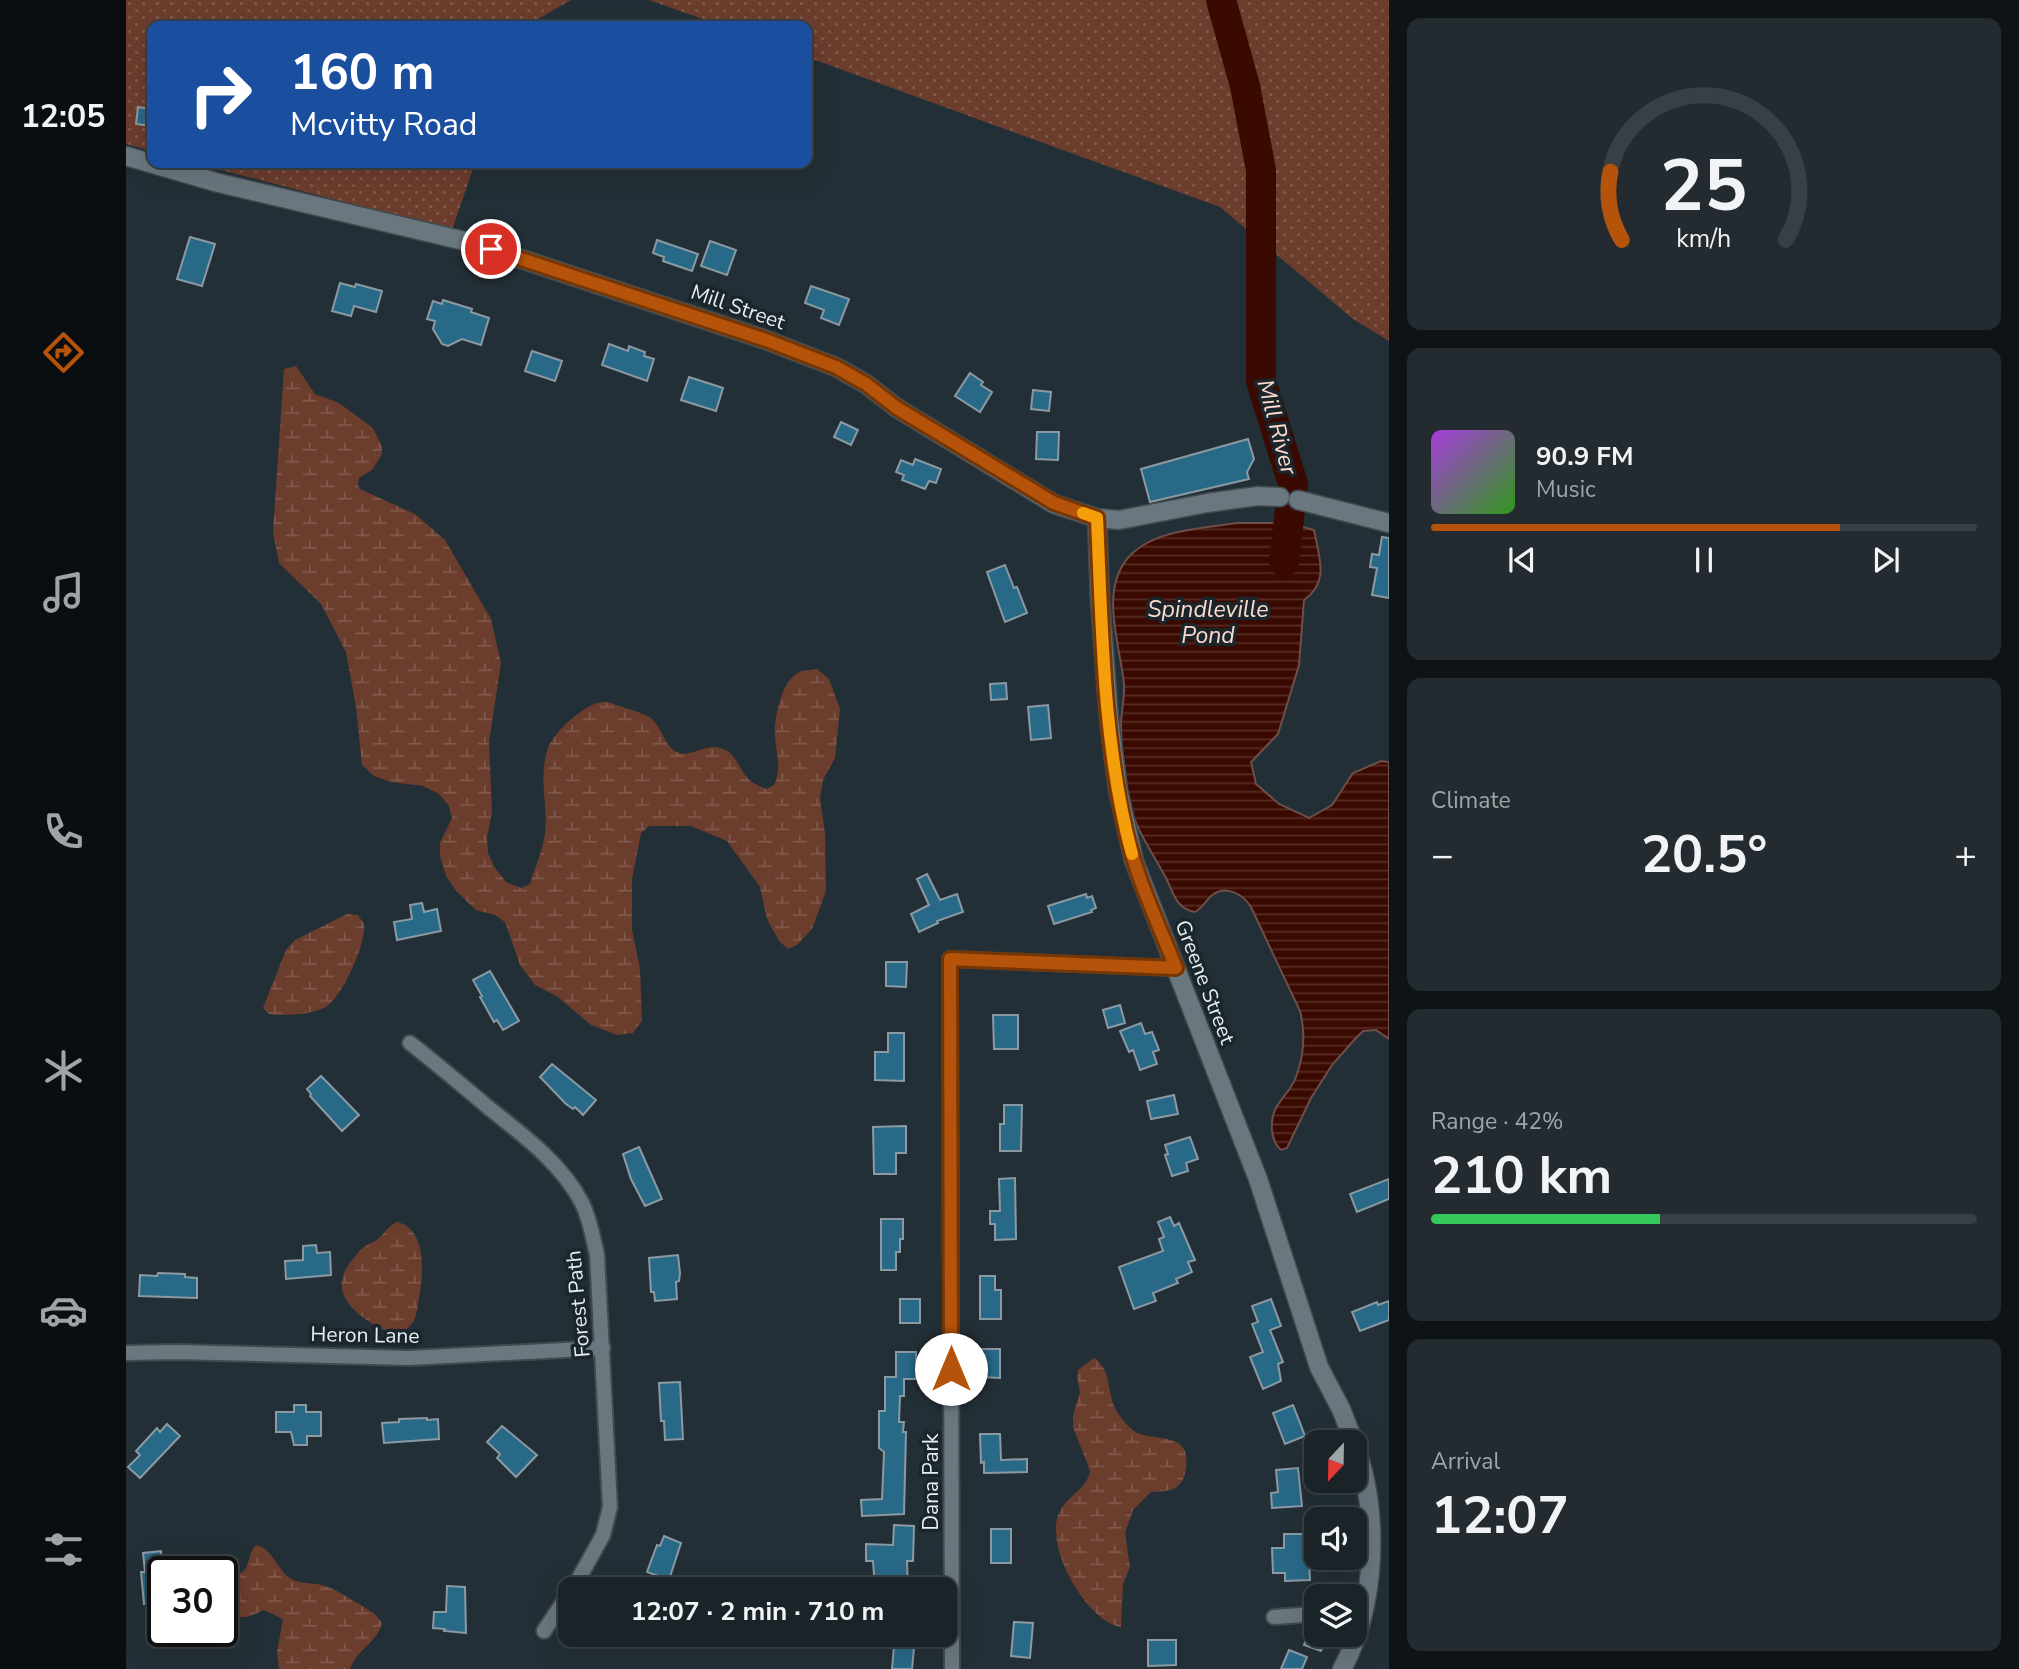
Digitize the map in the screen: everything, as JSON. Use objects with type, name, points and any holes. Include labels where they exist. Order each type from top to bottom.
[{"type":"street","name":"Mill Street","points":[[126,156],[147,162]]},
{"type":"street","name":"Mill Street","points":[[167,168],[215,182],[473,243],[766,340],[836,367],[866,384],[897,408],[1043,497],[1097,518],[1119,520],[1258,496],[1289,498],[1389,523]]},
{"type":"street","name":"Greene Street","points":[[1097,518],[1105,672],[1118,790],[1134,861],[1258,1179],[1319,1367],[1349,1430]]},
{"type":"street","name":"Dana Park","points":[[952,1669],[950,959],[1176,968]]},
{"type":"street","name":"Forest Path","points":[[410,1043],[519,1132],[552,1163],[576,1195],[586,1214],[597,1255],[610,1507],[603,1535],[579,1577]]},
{"type":"street","name":"Heron Lane","points":[[126,1353],[409,1358],[603,1348]]},
{"type":"street","name":"Greene Street","points":[[1366,1493],[1371,1537],[1371,1568],[1366,1584]]},
{"type":"street","name":"Forest Path","points":[[544,1631],[558,1610]]},
{"type":"street","points":[[1274,1617],[1304,1615]]},
{"type":"street","name":"Greene Street","points":[[1342,1669],[1348,1647]]},
{"type":"green space","points":[[126,0],[571,0],[535,21],[147,21],[147,150],[126,144]]},
{"type":"green space","points":[[649,0],[1389,0],[1389,341],[1353,319],[1220,207],[812,59],[812,21],[708,21]]},
{"type":"green space","points":[[213,168],[473,168],[452,230]]},
{"type":"green space","points":[[296,366],[315,394],[339,403],[373,428],[382,447],[382,454],[372,470],[359,478],[360,489],[415,514],[445,540],[491,619],[501,663],[489,742],[492,812],[487,837],[488,853],[506,882],[521,888],[530,884],[544,839],[546,817],[543,783],[548,748],[563,727],[588,707],[606,702],[651,718],[671,748],[680,753],[714,747],[726,750],[735,758],[747,778],[766,789],[774,785],[778,773],[776,720],[786,685],[796,674],[806,670],[817,669],[829,679],[840,709],[835,758],[823,780],[820,798],[825,833],[826,891],[812,929],[797,945],[788,949],[779,941],[767,919],[760,887],[727,841],[691,826],[649,826],[641,833],[632,879],[632,930],[640,969],[642,1021],[633,1033],[617,1035],[591,1025],[558,997],[535,985],[520,965],[505,922],[495,915],[476,910],[457,892],[446,876],[440,856],[440,843],[452,818],[449,806],[439,794],[423,786],[391,782],[374,776],[362,765],[356,707],[346,652],[321,604],[279,563],[273,532],[284,369]]},
{"type":"green space","points":[[347,914],[358,915],[364,924],[364,933],[352,970],[331,1003],[318,1010],[297,1014],[269,1014],[263,1008],[286,950],[295,940]]},
{"type":"green space","points":[[397,1222],[409,1228],[417,1240],[422,1270],[415,1318],[410,1326],[396,1332],[373,1324],[353,1309],[344,1296],[342,1282],[343,1275],[359,1252]]},
{"type":"green space","points":[[1094,1358],[1104,1370],[1115,1409],[1126,1424],[1140,1434],[1181,1445],[1187,1460],[1183,1479],[1177,1487],[1151,1492],[1133,1510],[1125,1533],[1130,1567],[1123,1584],[1121,1627],[1108,1622],[1082,1597],[1071,1580],[1057,1544],[1059,1513],[1085,1483],[1090,1471],[1073,1427],[1073,1415],[1080,1392],[1078,1370]]},
{"type":"green space","points":[[256,1545],[261,1547],[291,1579],[325,1586],[374,1613],[382,1623],[380,1630],[350,1669],[279,1669],[277,1652],[283,1619],[264,1610],[244,1617],[238,1615],[238,1576],[246,1568]]},
{"type":"water","name":"Spindleville Pond","points":[[1237,523],[1288,523],[1314,530],[1321,568],[1317,585],[1304,600],[1299,665],[1278,734],[1251,762],[1256,784],[1279,804],[1309,818],[1332,805],[1353,773],[1381,761],[1389,762],[1389,1039],[1376,1030],[1363,1031],[1355,1039],[1332,1065],[1311,1098],[1287,1148],[1281,1150],[1274,1139],[1272,1121],[1276,1107],[1292,1085],[1301,1061],[1303,1036],[1300,1011],[1251,907],[1243,898],[1233,892],[1216,892],[1195,912],[1183,907],[1176,899],[1134,817],[1127,796],[1122,761],[1124,684],[1113,603],[1119,572],[1137,549],[1163,536]]},
{"type":"building","points":[[138,107],[147,108],[147,125],[136,124]]},
{"type":"building","points":[[190,237],[215,244],[202,286],[177,279]]},
{"type":"building","points":[[657,240],[698,254],[692,271],[663,261],[664,257],[653,253]]},
{"type":"building","points":[[710,241],[736,250],[727,275],[701,266]]},
{"type":"building","points":[[340,283],[382,291],[376,312],[354,306],[351,316],[332,311]]},
{"type":"building","points":[[811,286],[849,299],[839,325],[821,318],[824,310],[805,303]]},
{"type":"building","points":[[443,300],[472,309],[471,312],[489,318],[481,345],[462,339],[448,346],[442,344],[433,329],[435,321],[427,319],[433,301],[442,304]]},
{"type":"building","points":[[609,344],[628,351],[629,346],[654,359],[647,381],[602,365]]},
{"type":"building","points":[[532,351],[562,361],[555,381],[525,371]]},
{"type":"building","points":[[970,373],[992,392],[980,412],[955,396]]},
{"type":"building","points":[[689,377],[723,388],[716,411],[681,400]]},
{"type":"building","points":[[1033,390],[1051,392],[1049,411],[1031,409]]},
{"type":"building","points":[[841,422],[858,430],[851,445],[834,437]]},
{"type":"building","points":[[1037,432],[1059,432],[1058,460],[1036,459]]},
{"type":"building","points":[[1248,439],[1254,459],[1247,472],[1249,479],[1150,502],[1141,469]]},
{"type":"building","points":[[915,459],[941,469],[936,483],[929,481],[925,489],[902,480],[904,475],[896,472],[901,460],[913,465]]},
{"type":"building","points":[[1382,537],[1389,538],[1389,598],[1372,595],[1377,568],[1370,567],[1372,554],[1379,555]]},
{"type":"building","points":[[1005,565],[1027,613],[1005,622],[987,572]]},
{"type":"building","points":[[1006,683],[1007,699],[991,700],[990,684]]},
{"type":"building","points":[[1048,705],[1051,738],[1031,740],[1028,707]]},
{"type":"building","points":[[927,874],[940,900],[957,894],[963,912],[937,921],[938,923],[919,932],[911,914],[929,905],[917,879]]},
{"type":"building","points":[[1086,894],[1087,898],[1092,896],[1096,908],[1091,910],[1092,912],[1054,924],[1048,906]]},
{"type":"building","points":[[422,903],[424,912],[437,909],[441,931],[397,940],[394,922],[412,919],[410,905]]},
{"type":"building","points":[[886,962],[907,962],[906,987],[886,986]]},
{"type":"building","points":[[490,971],[519,1021],[503,1030],[497,1020],[494,1022],[473,980]]},
{"type":"building","points":[[1120,1005],[1125,1023],[1108,1028],[1103,1010]]},
{"type":"building","points":[[993,1015],[1018,1015],[1018,1049],[994,1049]]},
{"type":"building","points":[[1141,1023],[1145,1034],[1152,1032],[1159,1050],[1153,1052],[1157,1064],[1140,1070],[1133,1050],[1129,1052],[1120,1031]]},
{"type":"building","points":[[888,1033],[904,1033],[904,1081],[875,1080],[875,1052],[888,1052]]},
{"type":"building","points":[[552,1064],[596,1100],[583,1115],[575,1107],[573,1109],[566,1104],[540,1077]]},
{"type":"building","points":[[321,1076],[359,1115],[342,1131],[310,1096],[307,1089]]},
{"type":"building","points":[[1174,1095],[1178,1114],[1151,1119],[1147,1101]]},
{"type":"building","points":[[1004,1105],[1022,1105],[1021,1151],[1000,1151],[1000,1124],[1004,1124]]},
{"type":"building","points":[[906,1126],[906,1153],[896,1153],[896,1174],[874,1174],[873,1127]]},
{"type":"building","points":[[1190,1137],[1198,1159],[1186,1163],[1188,1171],[1172,1176],[1165,1155],[1168,1154],[1165,1145]]},
{"type":"building","points":[[639,1147],[662,1199],[645,1206],[631,1179],[623,1154]]},
{"type":"building","points":[[1015,1178],[1016,1239],[995,1240],[995,1224],[990,1224],[990,1211],[1000,1211],[999,1179]]},
{"type":"building","points":[[1389,1179],[1389,1199],[1357,1212],[1350,1194]]},
{"type":"building","points":[[1170,1217],[1174,1226],[1179,1223],[1195,1260],[1188,1262],[1192,1272],[1176,1279],[1178,1283],[1153,1293],[1156,1301],[1134,1309],[1119,1267],[1163,1251],[1159,1239],[1164,1237],[1158,1222]]},
{"type":"building","points":[[881,1219],[903,1219],[903,1239],[900,1239],[900,1252],[896,1252],[896,1270],[881,1270]]},
{"type":"building","points":[[316,1245],[317,1253],[330,1252],[331,1275],[286,1279],[285,1261],[303,1260],[303,1246]]},
{"type":"building","points":[[678,1255],[680,1273],[679,1281],[676,1282],[677,1299],[655,1301],[654,1292],[651,1292],[649,1258]]},
{"type":"building","points":[[158,1273],[185,1274],[185,1277],[197,1278],[197,1298],[139,1296],[140,1275],[157,1276]]},
{"type":"building","points":[[980,1276],[995,1276],[995,1290],[1001,1290],[1001,1319],[980,1319]]},
{"type":"building","points":[[900,1299],[920,1299],[920,1323],[900,1323]]},
{"type":"building","points":[[1271,1299],[1281,1326],[1270,1330],[1283,1362],[1278,1364],[1281,1381],[1263,1389],[1250,1357],[1263,1352],[1252,1324],[1258,1322],[1252,1306]]},
{"type":"building","points":[[1389,1301],[1389,1320],[1360,1331],[1352,1312],[1377,1302],[1378,1305]]},
{"type":"building","points":[[977,1349],[1000,1349],[1000,1378],[979,1377]]},
{"type":"building","points":[[896,1352],[916,1352],[916,1365],[919,1365],[919,1379],[904,1379],[904,1396],[900,1396],[899,1422],[904,1422],[903,1432],[906,1432],[904,1514],[862,1516],[861,1500],[882,1499],[884,1452],[879,1448],[879,1411],[885,1411],[885,1377],[896,1377]]},
{"type":"building","points":[[680,1382],[683,1439],[665,1440],[659,1383]]},
{"type":"building","points":[[294,1405],[306,1405],[306,1412],[321,1412],[321,1436],[307,1436],[307,1445],[294,1445],[291,1432],[276,1432],[276,1412],[294,1412]]},
{"type":"building","points":[[1293,1405],[1304,1436],[1285,1444],[1273,1413]]},
{"type":"building","points":[[438,1419],[439,1439],[384,1443],[382,1423]]},
{"type":"building","points":[[167,1424],[180,1436],[140,1478],[128,1467],[140,1455],[136,1451],[157,1428],[160,1432]]},
{"type":"building","points":[[502,1426],[537,1455],[516,1477],[497,1458],[500,1454],[487,1442]]},
{"type":"building","points":[[980,1434],[1000,1434],[1001,1460],[1027,1459],[1027,1472],[984,1473]]},
{"type":"building","points":[[1298,1468],[1302,1506],[1272,1508],[1271,1493],[1278,1492],[1276,1470]]},
{"type":"building","points":[[894,1525],[914,1526],[913,1561],[907,1561],[908,1577],[874,1577],[873,1561],[866,1561],[866,1544],[893,1545]]},
{"type":"building","points":[[991,1529],[1011,1529],[1011,1563],[991,1563]]},
{"type":"building","points":[[1284,1534],[1304,1534],[1304,1570],[1310,1570],[1310,1580],[1285,1581],[1285,1573],[1273,1573],[1272,1548],[1284,1548]]},
{"type":"building","points":[[664,1536],[681,1543],[670,1577],[647,1572],[657,1545],[660,1546]]},
{"type":"building","points":[[161,1551],[161,1556],[147,1556],[147,1603],[144,1604],[141,1572],[145,1572],[143,1553]]},
{"type":"building","points":[[447,1586],[465,1587],[466,1633],[433,1628],[434,1612],[446,1612]]},
{"type":"building","points":[[1014,1622],[1033,1623],[1030,1658],[1011,1656]]},
{"type":"building","points":[[1148,1640],[1176,1640],[1176,1665],[1148,1666]]},
{"type":"building","points":[[894,1647],[914,1648],[912,1669],[892,1669]]},
{"type":"building","points":[[1289,1650],[1307,1657],[1302,1669],[1281,1669]]},
{"type":"waterway","name":"Mill River","points":[[1221,0],[1245,86],[1261,170],[1261,381],[1293,484],[1284,562]]},
{"type":"slow traffic","points":[[1083,513],[1097,518],[1109,719],[1118,790],[1132,854]]},
{"type":"route","points":[[491,249],[766,340],[836,367],[866,384],[897,408],[1054,503],[1097,518],[1105,672],[1118,790],[1134,861],[1176,968],[950,959],[951,1369]]}]
